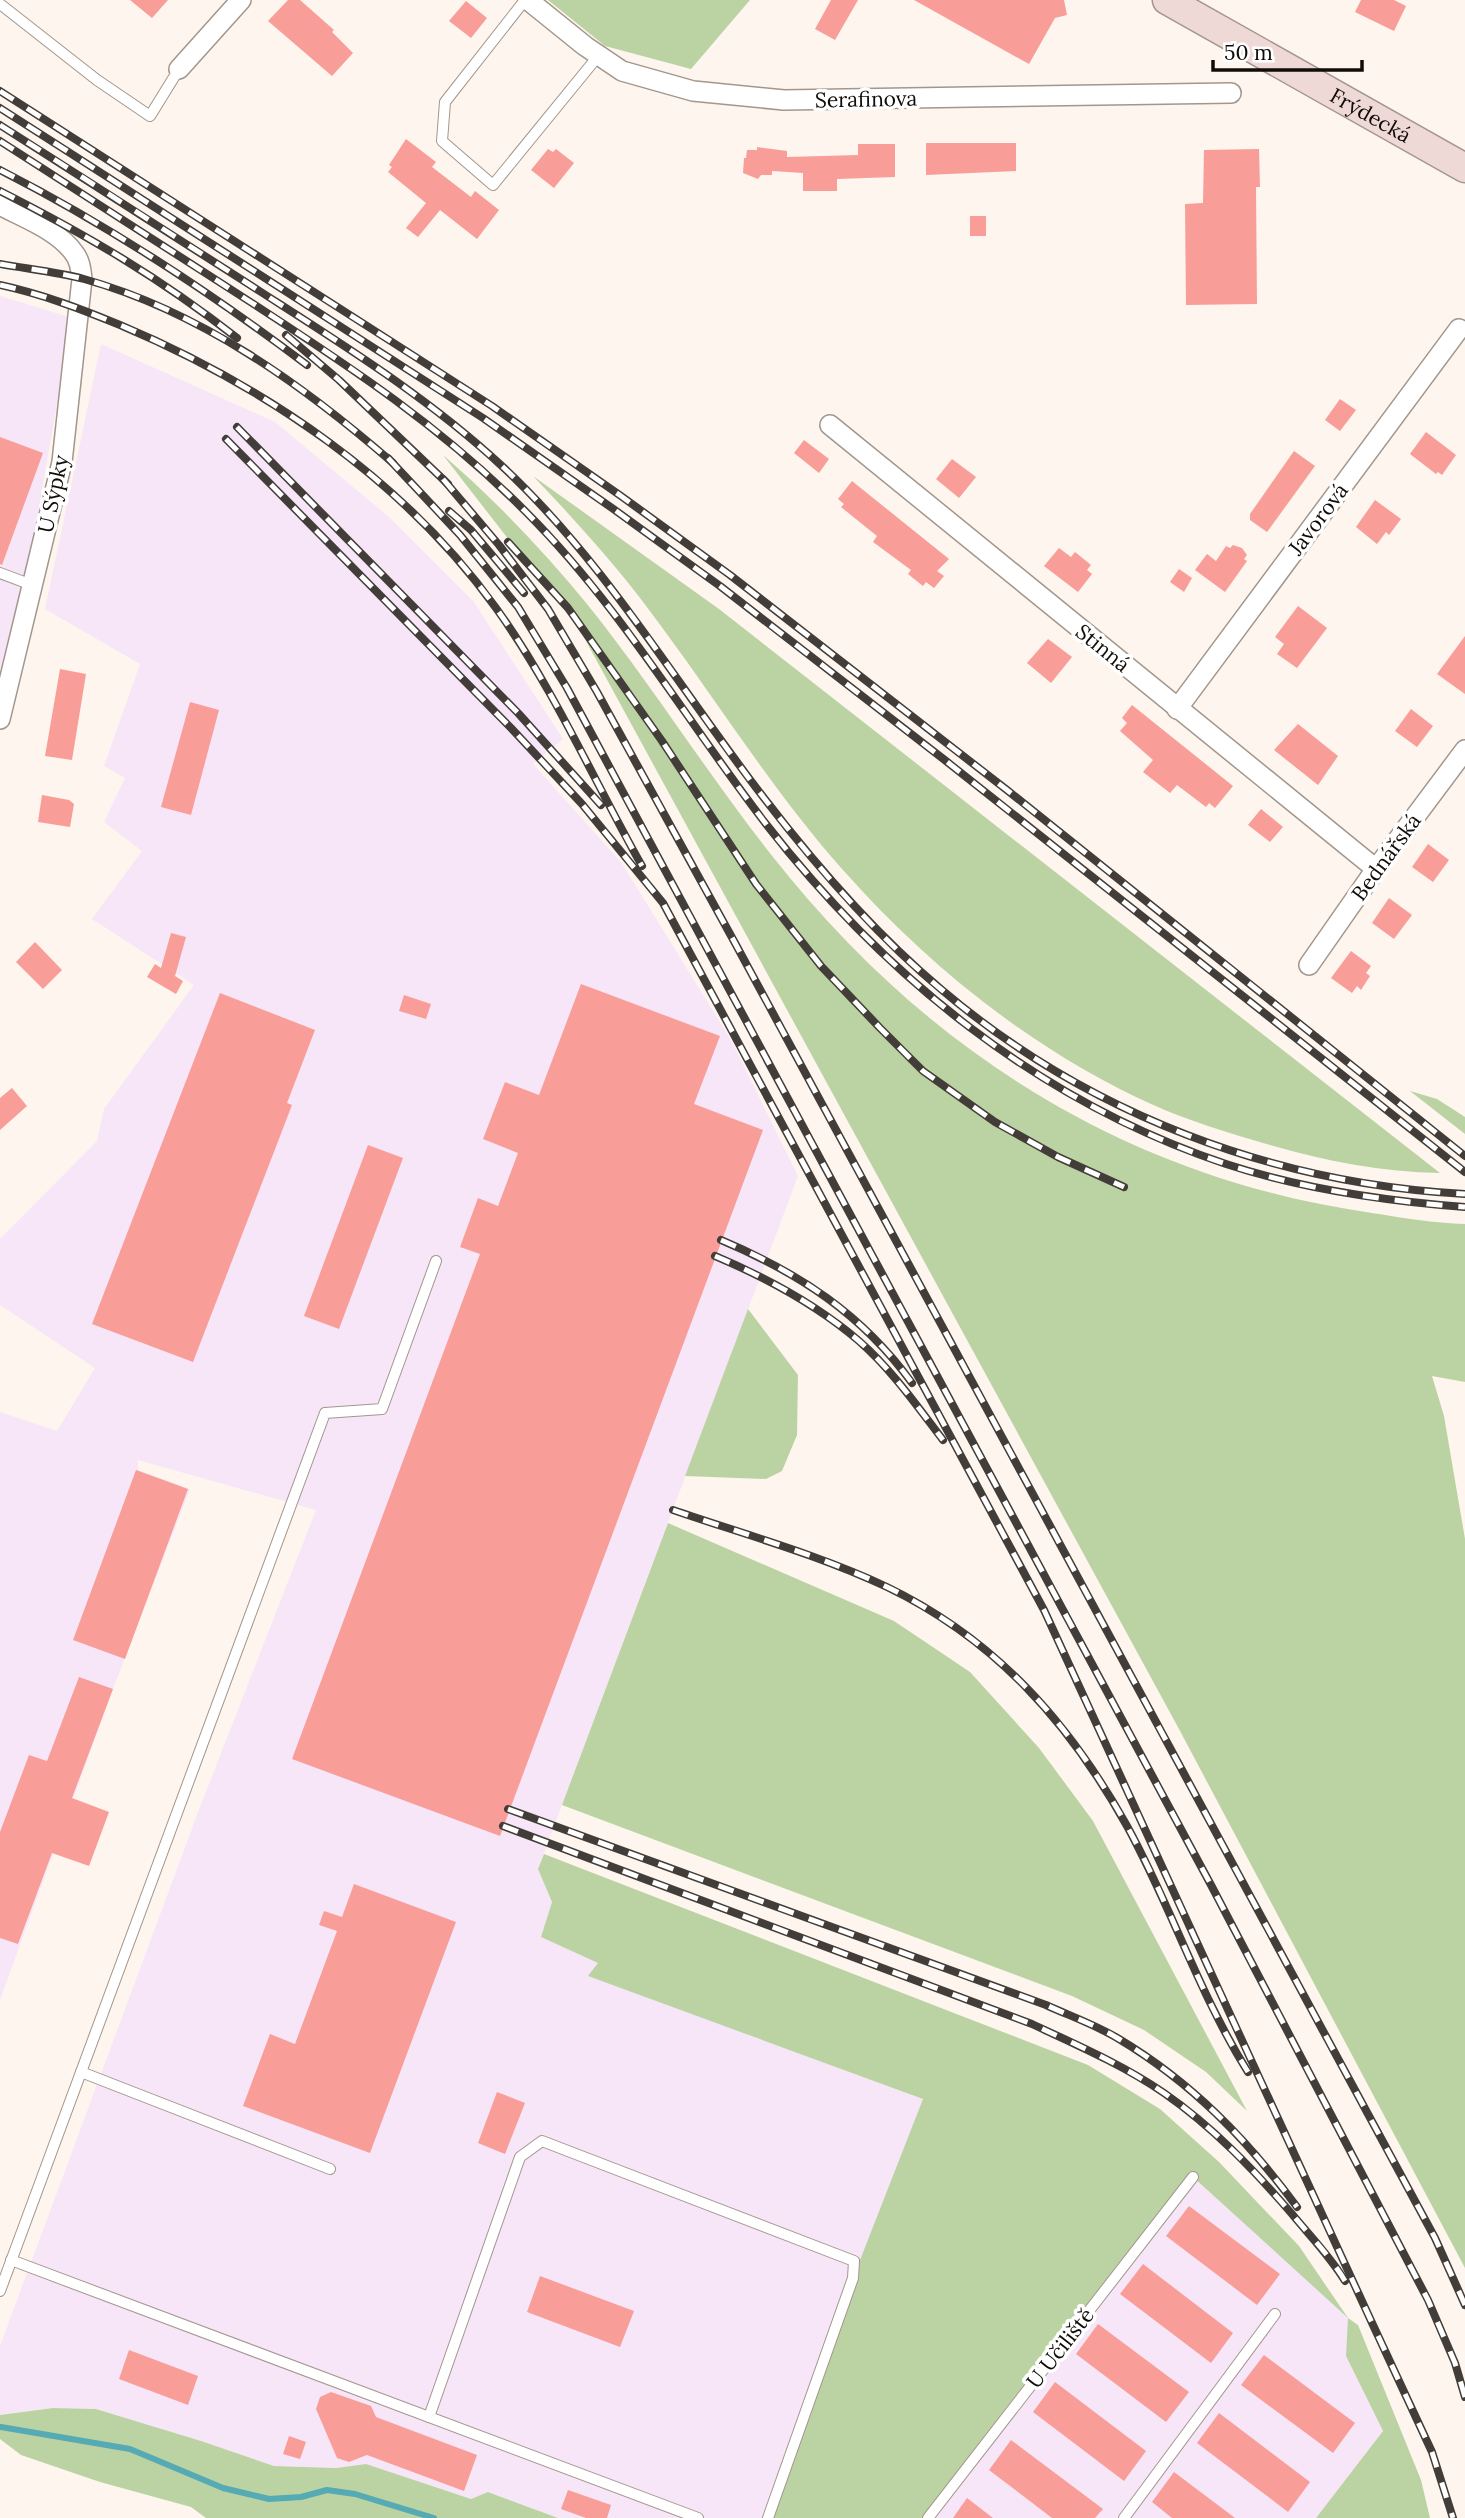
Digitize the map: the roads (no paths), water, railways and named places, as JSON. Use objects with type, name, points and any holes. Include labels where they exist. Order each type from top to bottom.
[{"type":"main road","name":"Frýdecká","points":[[1167,0],[1465,168]]},
{"type":"street","points":[[179,69],[241,0]]},
{"type":"street","name":"Serafinova","points":[[527,0],[622,71],[693,90],[784,100],[1231,93]]},
{"type":"street","name":"U Sýpky","points":[[0,205],[59,238],[75,253],[82,279],[62,462],[0,719]]},
{"type":"street","name":"Javorová","points":[[1178,709],[1459,329]]},
{"type":"street","name":"Stinná","points":[[830,425],[1376,869]]},
{"type":"street","name":"Bednářská","points":[[1309,965],[1376,869],[1465,750]]},
{"type":"lane","points":[[527,0],[445,102],[442,141],[493,185],[599,55]]},
{"type":"lane","points":[[0,4],[97,80],[150,116],[179,69]]},
{"type":"lane","points":[[0,573],[32,585]]},
{"type":"lane","points":[[0,2291],[325,1413],[382,1409],[436,1261]]},
{"type":"lane","points":[[81,2072],[330,2169]]},
{"type":"lane","points":[[429,2417],[520,2157],[542,2141],[854,2261],[853,2278],[768,2518]]},
{"type":"lane","name":"U Učiliště","points":[[928,2518],[1192,2177]]},
{"type":"lane","points":[[11,2260],[698,2518]]},
{"type":"lane","points":[[1124,2518],[1275,2314]]},
{"type":"waterway","points":[[1,2427],[130,2449],[223,2488],[269,2499],[301,2497],[327,2490],[355,2494],[434,2518]]},
{"type":"railway","points":[[0,91],[492,406],[730,575],[1007,790],[1465,1156]]},
{"type":"railway","points":[[0,108],[483,418],[720,586],[946,761],[1465,1172]]},
{"type":"railway","points":[[0,125],[355,353],[446,419],[503,467],[541,505],[609,585],[732,756],[826,874],[870,923],[917,969],[999,1034],[1058,1073],[1121,1106],[1187,1135],[1254,1158],[1323,1175],[1394,1187],[1465,1194]]},
{"type":"railway","points":[[0,141],[361,375],[429,426],[495,482],[561,549],[592,586],[766,824],[812,880],[862,933],[915,982],[971,1028],[1030,1070],[1092,1106],[1158,1138],[1226,1164],[1344,1193],[1465,1207]]},
{"type":"railway","points":[[0,170],[80,213],[158,261],[307,365]]},
{"type":"railway","points":[[0,191],[122,258],[237,338]]},
{"type":"railway","points":[[0,264],[84,279],[127,293],[209,331],[286,379],[393,463]]},
{"type":"railway","points":[[0,285],[76,308],[174,349],[278,408],[328,441],[375,478],[419,518],[459,562],[517,638],[555,702],[642,866]]},
{"type":"railway","points":[[286,335],[339,380],[448,484]]},
{"type":"railway","points":[[237,427],[518,713],[601,805]]},
{"type":"railway","points":[[226,439],[511,728],[582,804],[663,903],[1044,1610],[1432,2452],[1453,2518]]},
{"type":"railway","points":[[388,458],[460,535],[518,607],[567,688],[1211,1885],[1428,2300],[1455,2363],[1465,2397]]},
{"type":"railway","points":[[443,479],[548,609],[597,692],[1435,2238],[1465,2305]]},
{"type":"railway","points":[[449,511],[471,530],[524,593]]},
{"type":"railway","points":[[508,542],[568,608],[662,741],[756,884],[821,966],[880,1028],[923,1071],[995,1122],[1058,1157],[1124,1187]]},
{"type":"railway","points":[[721,1240],[777,1267],[827,1298],[872,1336],[912,1383]]},
{"type":"railway","points":[[715,1256],[791,1293],[843,1328],[882,1364],[943,1440]]},
{"type":"railway","points":[[673,1510],[808,1555],[887,1587],[962,1632],[1026,1687],[1080,1752],[1127,1826],[1215,2012],[1248,2072]]},
{"type":"railway","points":[[508,1809],[1046,2005],[1101,2029],[1145,2056],[1194,2093],[1238,2135],[1297,2207]]},
{"type":"railway","points":[[503,1826],[1032,2024],[1116,2064],[1182,2106],[1232,2150],[1292,2214],[1345,2281]]}]
